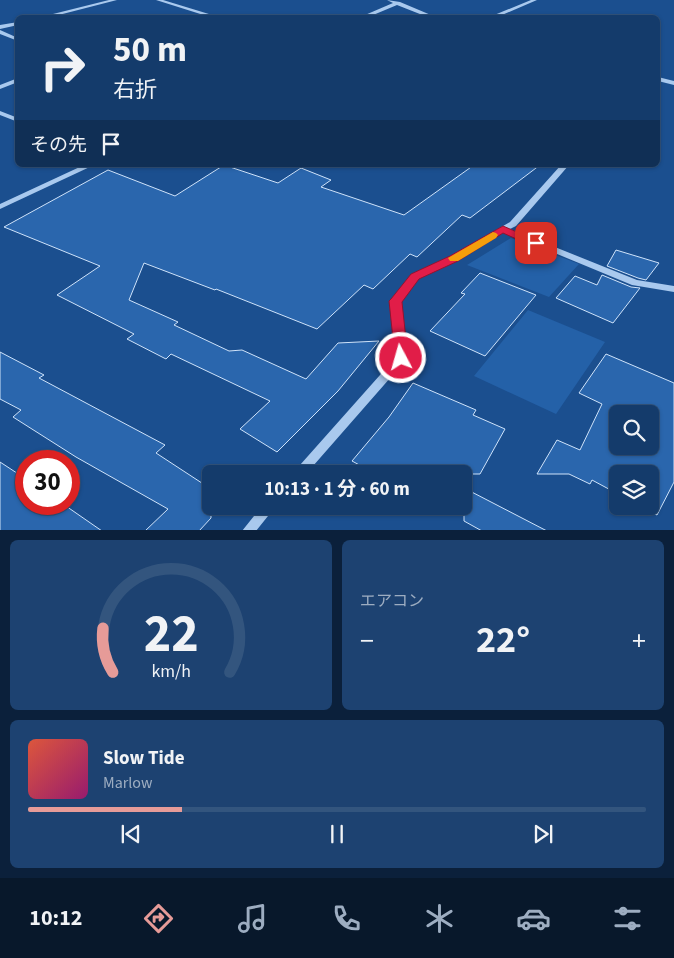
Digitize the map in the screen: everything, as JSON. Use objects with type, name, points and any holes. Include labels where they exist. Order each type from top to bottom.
[{"type":"street","points":[[52,15],[115,0]]},
{"type":"street","points":[[158,0],[210,15]]},
{"type":"street","points":[[389,0],[428,15]]},
{"type":"street","points":[[496,15],[534,0]]},
{"type":"street","points":[[368,15],[398,3]]},
{"type":"street","points":[[0,27],[15,23]]},
{"type":"street","points":[[0,32],[15,39]]},
{"type":"street","points":[[660,80],[674,83]]},
{"type":"street","points":[[0,87],[15,81]]},
{"type":"street","points":[[0,113],[15,119]]},
{"type":"street","points":[[0,207],[86,167]]},
{"type":"street","points":[[306,465],[401,358],[396,301],[415,276],[454,258],[513,224],[563,167]]},
{"type":"street","points":[[503,229],[635,283],[674,289]]},
{"type":"street","points":[[248,530],[262,515]]},
{"type":"shaded area","points":[[511,238],[579,264],[549,297],[467,265]]},
{"type":"shaded area","points":[[528,310],[605,342],[556,414],[474,376]]},
{"type":"building","points":[[221,167],[230,167],[278,183],[301,168],[331,180],[321,187],[404,215],[471,167],[537,167],[470,218],[462,215],[417,257],[410,254],[373,289],[364,285],[317,329],[144,263],[129,300],[178,322],[174,325],[229,351],[242,350],[306,379],[338,343],[379,341],[338,391],[277,452],[240,429],[270,401],[171,354],[166,359],[127,339],[134,334],[57,295],[100,266],[4,227],[108,170],[175,196]]},
{"type":"building","points":[[616,250],[659,263],[646,280],[638,278],[607,266]]},
{"type":"building","points":[[480,273],[536,295],[485,356],[430,331],[465,294],[461,293]]},
{"type":"building","points":[[602,275],[631,287],[640,288],[613,323],[556,298],[575,276],[597,285]]},
{"type":"building","points":[[0,352],[44,375],[39,378],[165,445],[156,453],[202,483],[202,515],[211,515],[211,518],[200,530],[146,530],[168,509],[80,459],[80,450],[65,450],[13,417],[21,410],[0,399]]},
{"type":"building","points":[[606,354],[674,383],[674,482],[659,511],[659,465],[609,465],[609,489],[592,480],[590,484],[569,474],[537,474],[557,440],[580,450],[602,404],[579,393]]},
{"type":"building","points":[[413,383],[476,410],[473,415],[505,429],[480,474],[472,474],[472,465],[359,465],[352,461],[389,417]]},
{"type":"building","points":[[0,462],[15,472],[15,515],[79,515],[101,530],[0,530]]},
{"type":"building","points":[[472,492],[545,530],[480,530],[464,521],[464,515],[472,515]]},
{"type":"slow traffic","points":[[454,258],[493,235]]},
{"type":"route","points":[[401,358],[396,301],[415,276],[454,258],[503,229],[536,243]]}]
